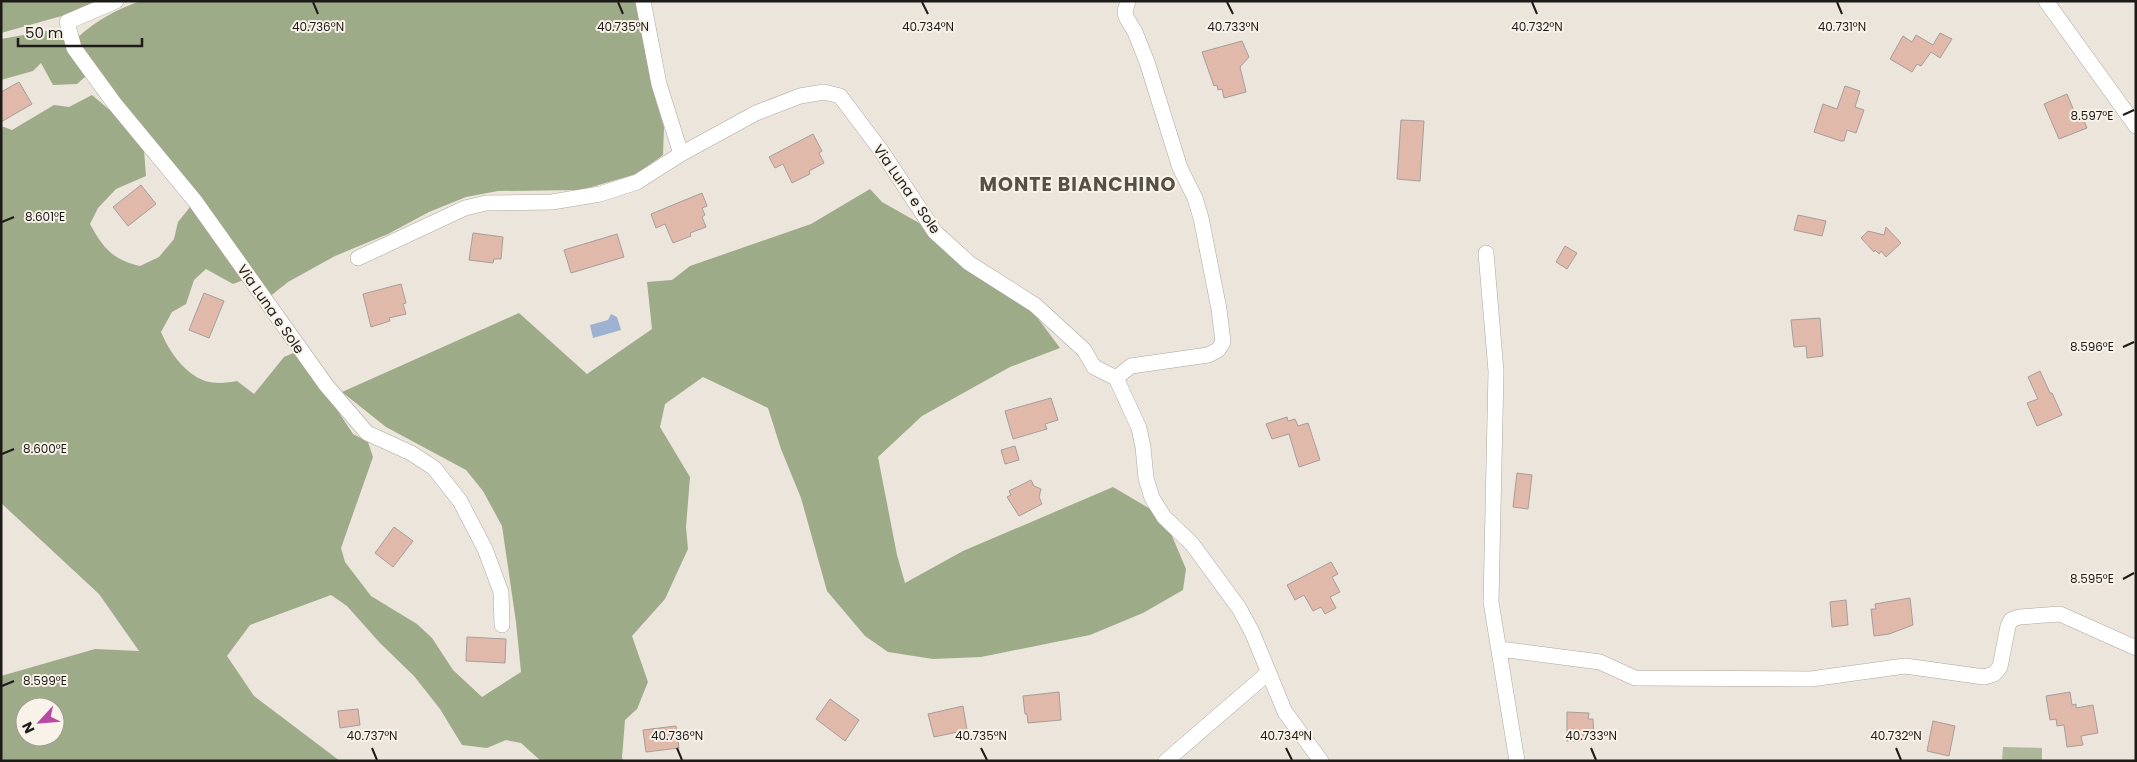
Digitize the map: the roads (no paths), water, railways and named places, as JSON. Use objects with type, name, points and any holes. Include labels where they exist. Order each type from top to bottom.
[{"type":"street","name":"Via Luna e Sole","points":[[116,1],[67,22],[74,48],[114,103],[195,201],[326,385],[367,433],[412,452],[434,468],[460,501],[485,549],[501,592],[502,625]]},
{"type":"street","points":[[643,1],[659,84],[681,154]]},
{"type":"street","points":[[1128,1],[1125,11],[1126,17],[1135,32],[1147,62],[1180,168],[1195,198],[1201,218],[1219,309],[1223,342],[1218,350],[1208,355],[1131,366],[1116,378],[1139,428],[1146,478],[1152,498],[1164,517],[1192,544],[1239,608],[1252,632],[1285,712],[1321,761]]},
{"type":"street","points":[[2046,1],[2136,126]]},
{"type":"street","name":"Via Luna e Sole","points":[[358,258],[465,208],[486,203],[552,202],[600,194],[642,180],[681,154],[756,113],[800,96],[824,92],[840,96],[880,149],[935,232],[969,263],[1035,306],[1084,350],[1094,367],[1116,378]]},
{"type":"street","points":[[1486,253],[1496,371],[1491,602],[1517,761]]},
{"type":"street","points":[[1500,649],[1600,662],[1635,678],[1811,679],[1905,666],[1984,677],[1994,674],[2000,667],[2008,626],[2012,620],[2019,617],[2060,614],[2136,648]]},
{"type":"street","points":[[1166,761],[1268,673]]},
{"type":"water","points":[[611,314],[617,317],[621,330],[593,338],[590,325],[608,320]]},
{"type":"district","name":"MONTE BIANCHINO","points":[[1078,184]]}]
